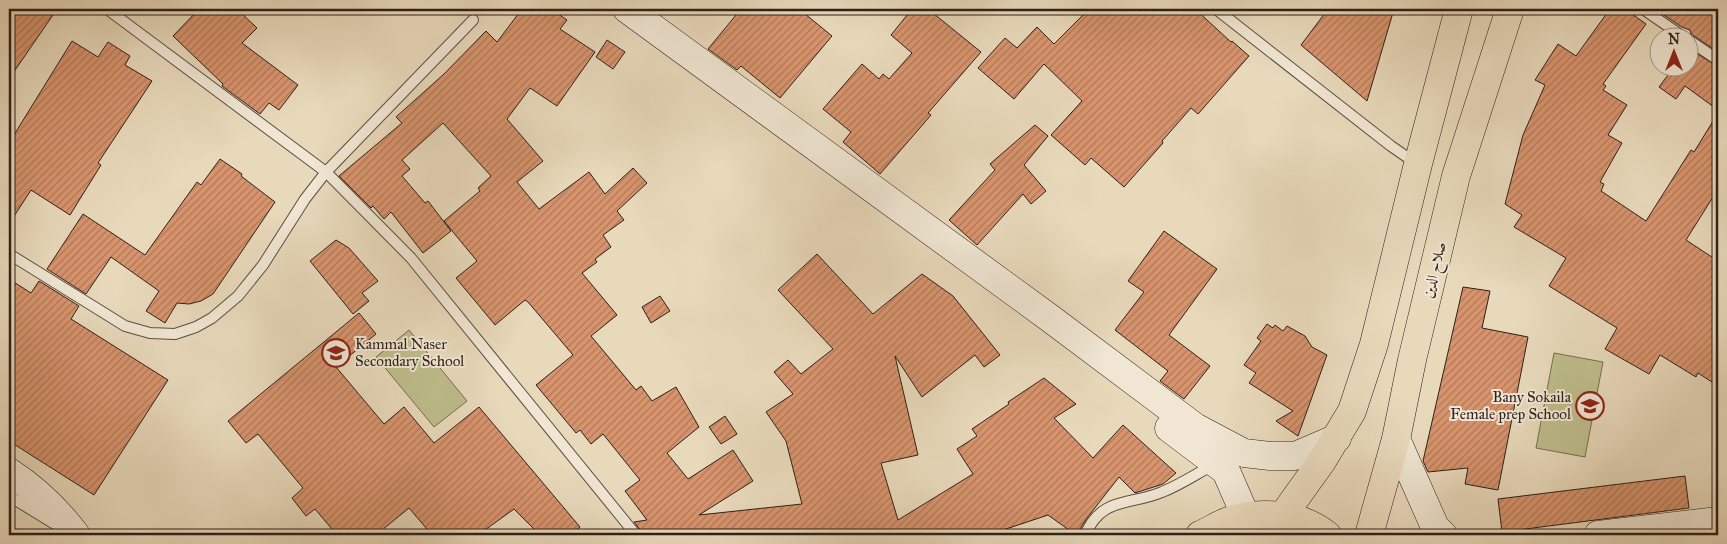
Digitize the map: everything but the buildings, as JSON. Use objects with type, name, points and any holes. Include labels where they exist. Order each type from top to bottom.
[{"type":"highway","points":[[1282,517],[1322,462],[1352,410],[1374,344],[1418,164],[1459,9]]},
{"type":"highway","name":"صلاح الدين","points":[[1369,535],[1396,439],[1412,360],[1456,176],[1510,9]]},
{"type":"highway","points":[[1200,535],[1228,521],[1264,515],[1304,522],[1327,535]]},
{"type":"main road","points":[[604,9],[736,105],[896,226],[1060,344],[1223,454],[1244,453],[1295,456],[1337,438]]},
{"type":"main road","points":[[626,9],[1051,319],[1195,427],[1223,454],[1226,472],[1246,517]]},
{"type":"main road","points":[[1396,439],[1435,527],[1443,535]]},
{"type":"main road","points":[[9,472],[44,498],[65,521],[74,535]]},
{"type":"main road","points":[[1598,535],[1718,521]]},
{"type":"lane","points":[[107,9],[326,172],[411,258],[636,535]]},
{"type":"lane","points":[[1216,9],[1390,146],[1418,164]]},
{"type":"lane","points":[[1643,9],[1671,28]]},
{"type":"lane","points":[[9,254],[125,326],[150,333],[175,334],[196,327],[212,318],[238,296],[263,265],[305,199],[326,172],[473,20]]},
{"type":"lane","points":[[1700,48],[1718,60]]},
{"type":"lane","points":[[1085,535],[1090,524],[1101,511],[1121,503],[1162,492],[1223,454]]},
{"type":"lane","points":[[9,496],[74,535]]},
{"type":"shaded area","points":[[409,330],[467,401],[434,427],[376,357]]},
{"type":"shaded area","points":[[1554,353],[1603,362],[1585,457],[1536,448]]},
{"type":"place","name":"Kammal Naser Secondary School","points":[[336,353]]},
{"type":"place","name":"Bany Sokaila Female prep School","points":[[1590,406]]}]
